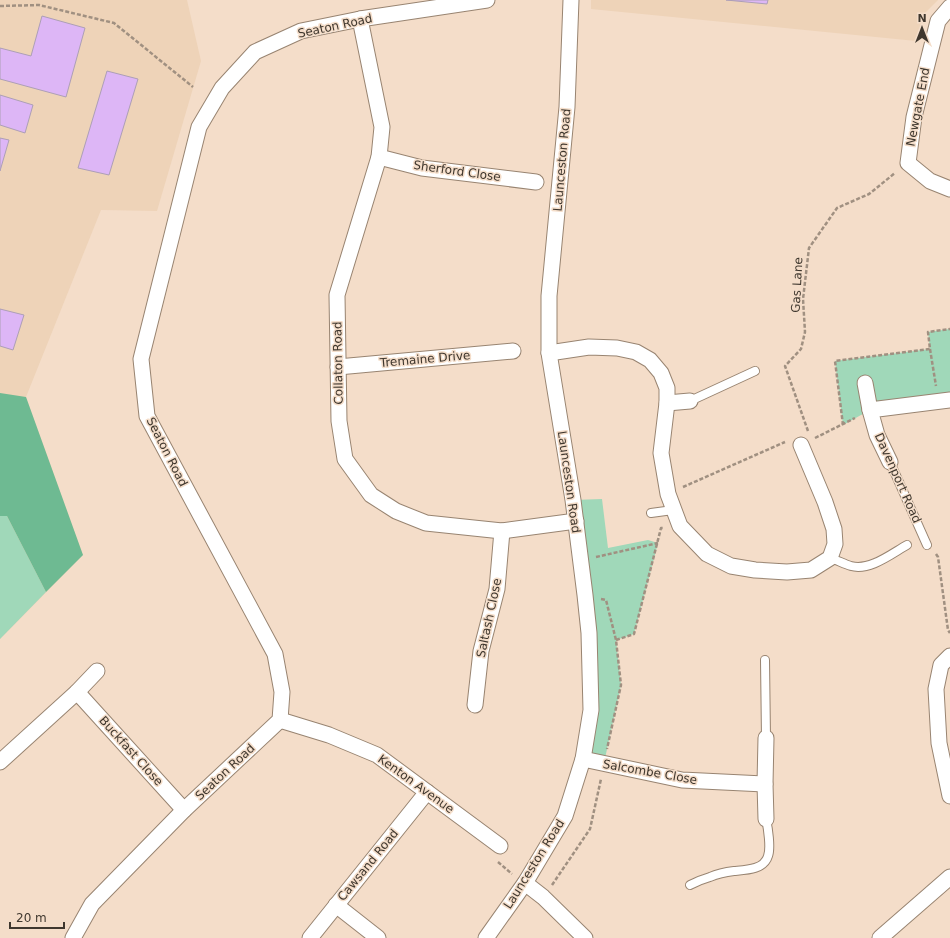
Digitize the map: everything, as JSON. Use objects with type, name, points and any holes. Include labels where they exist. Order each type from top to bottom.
[{"type":"street","name":"Seaton Road","points":[[73,938],[92,904],[184,810],[280,720],[282,692],[275,654],[147,416],[141,359],[199,127],[222,88],[255,52],[301,31],[360,19],[487,0]]},
{"type":"street","name":"Launceston Road","points":[[486,938],[525,882],[565,816],[583,759],[591,710],[589,633],[576,521],[549,352],[549,296],[567,107],[571,0]]},
{"type":"street","name":"Newgate End","points":[[950,7],[938,20],[914,117],[908,163],[930,181],[950,189]]},
{"type":"street","name":"Collaton Road","points":[[360,19],[382,127],[379,157],[337,295],[339,421],[345,459],[371,495],[396,511],[426,523],[502,531],[576,521]]},
{"type":"street","name":"Sherford Close","points":[[379,157],[422,168],[536,182]]},
{"type":"street","points":[[549,352],[590,347],[617,348],[636,352],[650,360],[661,372],[667,388],[667,403],[661,453],[668,494],[673,510],[680,526],[707,554],[732,566],[755,570],[811,570],[830,558],[836,544],[834,529],[825,502],[797,440]]},
{"type":"street","name":"Tremaine Drive","points":[[338,367],[513,351]]},
{"type":"street","name":"Davenport Road","points":[[865,383],[877,435],[890,462]]},
{"type":"street","points":[[667,403],[690,401]]},
{"type":"street","points":[[870,410],[944,401]]},
{"type":"street","name":"Saltash Close","points":[[475,705],[481,651],[497,589],[502,531]]},
{"type":"street","points":[[950,656],[941,665],[936,689],[940,743],[950,796]]},
{"type":"street","points":[[0,762],[77,692],[97,671]]},
{"type":"street","name":"Buckfast Close","points":[[77,692],[184,810]]},
{"type":"street","name":"Kenton Avenue","points":[[280,720],[329,734],[377,756],[500,846]]},
{"type":"street","points":[[766,738],[766,819]]},
{"type":"street","name":"Salcombe Close","points":[[583,759],[682,780],[765,784]]},
{"type":"street","name":"Cawsand Road","points":[[310,938],[428,792]]},
{"type":"street","points":[[880,938],[950,878]]},
{"type":"street","points":[[525,882],[543,897],[585,938]]},
{"type":"street","points":[[336,905],[378,938]]},
{"type":"lane","points":[[690,401],[755,371]]},
{"type":"lane","name":"Davenport Road","points":[[890,462],[927,545]]},
{"type":"lane","points":[[651,513],[673,510]]},
{"type":"lane","points":[[830,558],[852,566],[865,566],[877,562],[907,545]]},
{"type":"lane","points":[[766,660],[766,738]]},
{"type":"lane","points":[[690,885],[710,876],[732,871],[748,870],[765,862],[768,856],[768,832],[766,819]]},
{"type":"path","points":[[0,6],[39,5],[114,23],[193,87]]},
{"type":"path","name":"Gas Lane","points":[[808,431],[785,366],[801,349],[805,332],[803,299],[808,248],[837,208],[870,194],[908,163]]},
{"type":"path","points":[[944,401],[930,349],[928,332],[950,329]]},
{"type":"path","points":[[843,425],[835,361],[930,349]]},
{"type":"path","points":[[668,494],[797,440],[843,425],[870,410]]},
{"type":"path","points":[[797,440],[808,431]]},
{"type":"path","points":[[797,440],[808,431]]},
{"type":"path","points":[[616,640],[634,634],[662,528],[680,526]]},
{"type":"path","points":[[580,561],[658,543]]},
{"type":"path","points":[[927,545],[938,557],[948,630],[950,633]]},
{"type":"path","points":[[500,846],[491,857],[525,882]]},
{"type":"shaded area","points":[[0,0],[187,0],[201,61],[157,211],[101,210],[26,397],[83,555],[0,639]]},
{"type":"shaded area","points":[[591,0],[938,0],[925,13],[923,25],[916,41],[591,9]]},
{"type":"green space","points":[[950,329],[950,400],[870,410],[843,425],[835,361],[930,349],[928,332]]},
{"type":"green space","points":[[0,393],[26,397],[83,555],[46,592],[7,516],[0,516]]},
{"type":"green space","points":[[602,499],[608,548],[648,540],[658,543],[634,634],[616,640],[621,685],[604,763],[583,759],[591,710],[573,500]]},
{"type":"green space","points":[[0,516],[7,516],[46,592],[0,639]]},
{"type":"building","points":[[726,0],[768,0],[767,4]]},
{"type":"building","points":[[42,16],[85,28],[66,97],[0,79],[0,48],[31,56]]},
{"type":"building","points":[[107,71],[138,79],[109,175],[78,168]]},
{"type":"building","points":[[0,95],[33,105],[25,133],[0,125]]},
{"type":"building","points":[[0,138],[9,140],[0,171]]},
{"type":"building","points":[[0,309],[24,315],[13,350],[0,346]]}]
